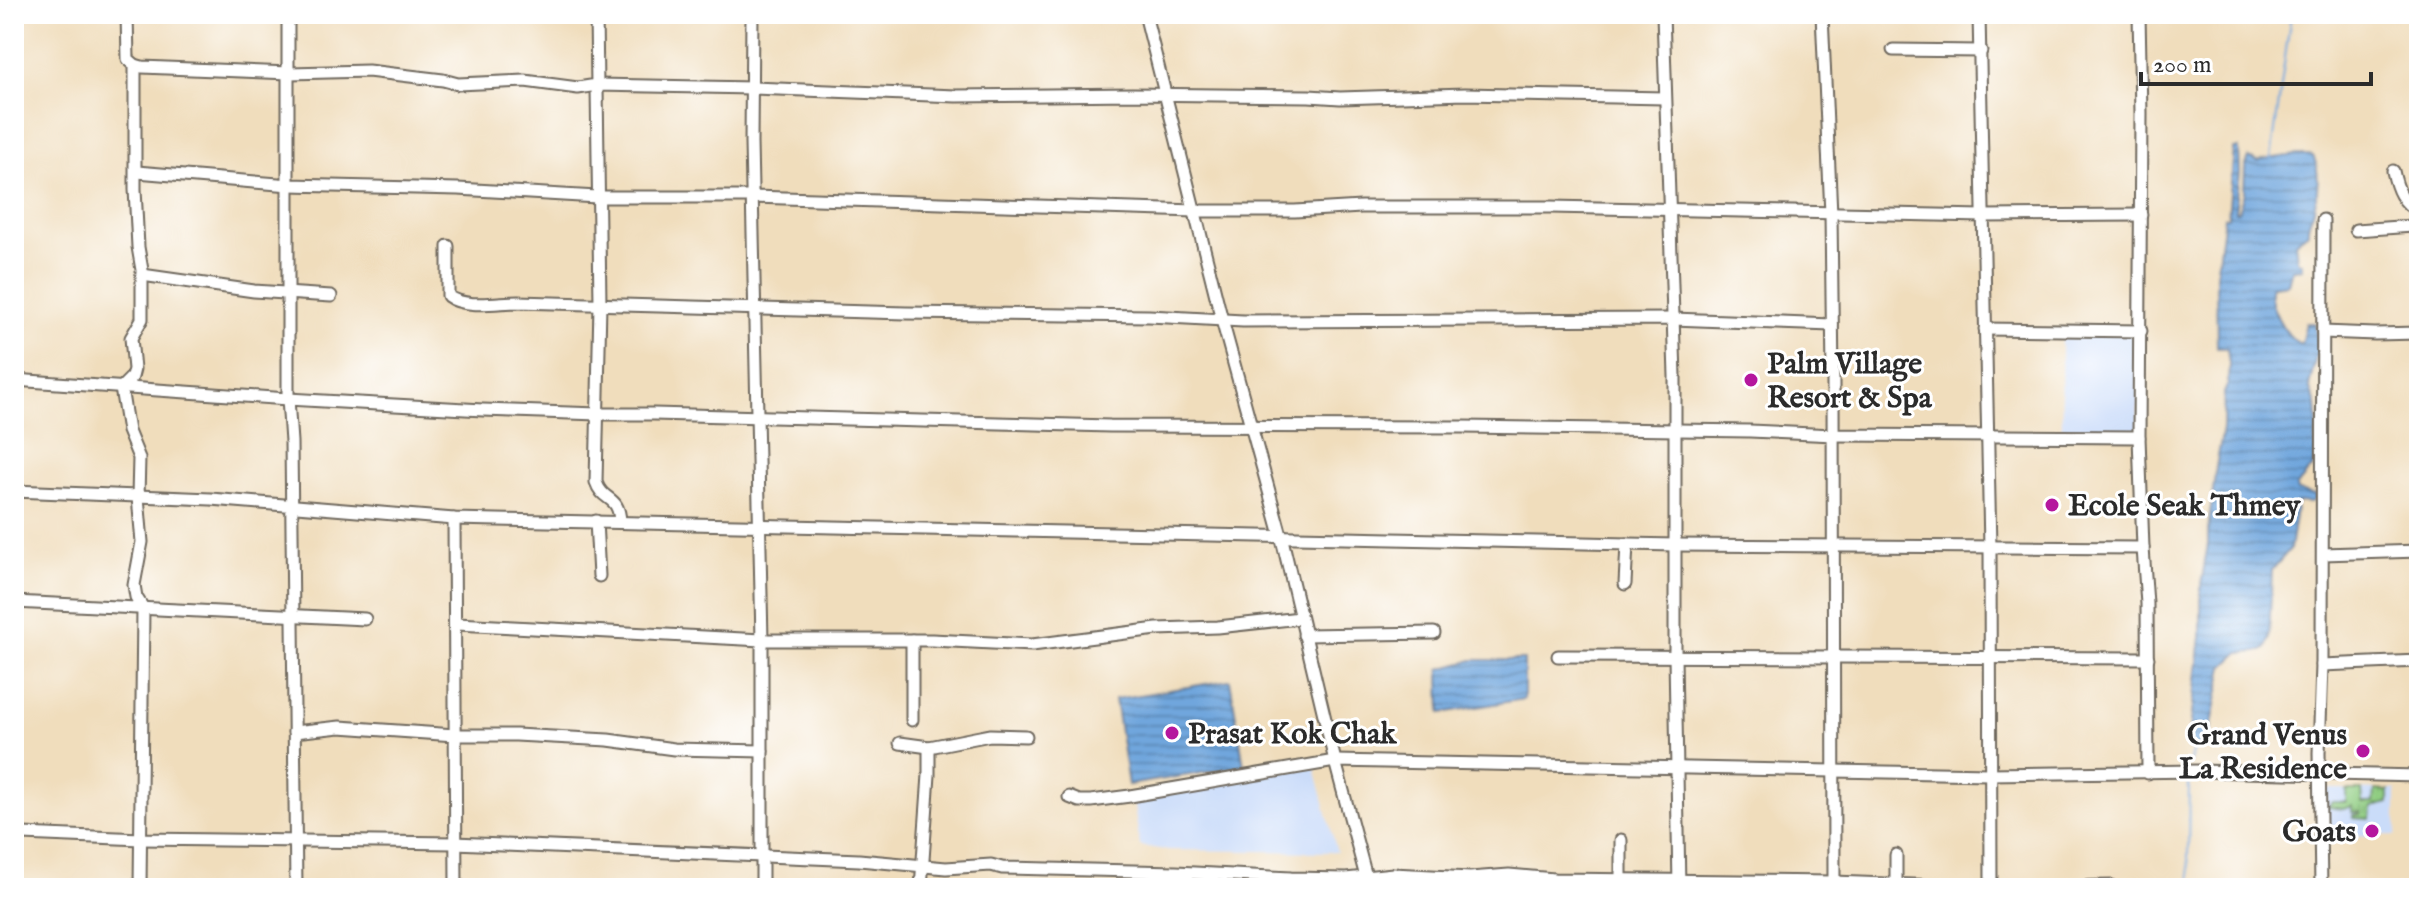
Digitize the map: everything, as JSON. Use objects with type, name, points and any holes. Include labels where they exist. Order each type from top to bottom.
[{"type":"street","points":[[127,14],[128,59],[135,65],[290,73],[359,71],[458,84],[525,81],[578,88],[597,85],[753,88],[956,96],[1340,98],[1465,94],[1665,98]]},
{"type":"street","points":[[288,14],[288,399],[296,888]]},
{"type":"street","points":[[596,14],[600,304],[596,482],[600,492],[616,502],[620,522]]},
{"type":"street","points":[[752,14],[751,143],[762,640],[762,888]]},
{"type":"street","points":[[1145,14],[1222,320],[1281,535],[1329,762],[1368,882]]},
{"type":"street","points":[[1663,14],[1673,319],[1679,884]]},
{"type":"street","points":[[1822,14],[1831,214],[1834,885]]},
{"type":"street","points":[[1979,14],[1990,548],[1991,888]]},
{"type":"street","points":[[2139,14],[2139,437],[2147,604],[2148,773]]},
{"type":"street","points":[[1893,50],[1981,51]]},
{"type":"street","points":[[121,388],[133,374],[131,338],[142,319],[135,65]]},
{"type":"street","points":[[2393,171],[2397,191],[2408,206],[2419,212]]},
{"type":"street","points":[[137,172],[290,185],[458,189],[597,197],[753,197],[1196,211],[1551,207],[1831,214],[2141,215]]},
{"type":"street","points":[[2321,888],[2319,713],[2323,554],[2323,220]]},
{"type":"street","points":[[2356,230],[2413,226],[2419,222]]},
{"type":"street","points":[[448,246],[448,296],[458,302],[1222,320],[1673,319],[1832,325]]},
{"type":"street","points":[[142,275],[289,294],[331,296]]},
{"type":"street","points":[[1985,329],[2141,331]]},
{"type":"street","points":[[2323,332],[2419,333]]},
{"type":"street","points":[[14,380],[288,399],[598,414],[1253,427],[2139,437]]},
{"type":"street","points":[[121,388],[128,431],[139,458],[142,542],[134,585],[136,597],[143,608],[140,888]]},
{"type":"street","points":[[14,491],[290,506],[454,519],[1675,545],[2143,548]]},
{"type":"street","points":[[454,519],[457,624],[456,888]]},
{"type":"street","points":[[596,521],[599,576]]},
{"type":"street","points":[[1625,584],[1627,544]]},
{"type":"street","points":[[2323,554],[2419,551]]},
{"type":"street","points":[[14,602],[365,619]]},
{"type":"street","points":[[457,624],[762,640],[912,640],[1032,645],[1157,629],[1218,627],[1300,618]]},
{"type":"street","points":[[1304,635],[1434,633]]},
{"type":"street","points":[[912,640],[912,720]]},
{"type":"street","points":[[1558,656],[2148,658]]},
{"type":"street","points":[[2322,665],[2419,661]]},
{"type":"street","points":[[294,732],[340,727],[455,735],[608,740],[674,749],[762,751]]},
{"type":"street","points":[[900,743],[929,747],[990,735],[1026,736]]},
{"type":"street","points":[[921,888],[929,747]]},
{"type":"street","points":[[1069,797],[1079,801],[1130,796],[1329,762],[1989,774],[2198,771],[2419,776]]},
{"type":"street","points":[[23,834],[141,839],[455,843],[762,855],[946,868],[991,865],[1002,868],[1176,872],[1368,882],[1393,874],[1417,877],[1509,875],[1523,883],[1621,878],[1679,884],[1991,888],[2112,886]]},
{"type":"street","points":[[1621,840],[1621,878]]},
{"type":"street","points":[[1896,855],[1896,886]]},
{"type":"shaded area","points":[[2061,333],[2138,333],[2138,435],[2062,435]]},
{"type":"shaded area","points":[[1314,764],[1337,852],[1166,850],[1140,846],[1133,799]]},
{"type":"shaded area","points":[[2326,789],[2396,790],[2396,835],[2326,836]]},
{"type":"green space","points":[[2346,790],[2362,790],[2363,803],[2374,803],[2375,790],[2389,791],[2389,803],[2372,807],[2371,819],[2353,818],[2361,812],[2352,812],[2352,806],[2344,809],[2328,807],[2333,802],[2346,802]]},
{"type":"water","points":[[2239,148],[2240,173],[2235,211],[2238,211],[2244,193],[2245,168],[2249,158],[2257,162],[2309,155],[2313,156],[2317,168],[2317,195],[2308,232],[2295,242],[2297,260],[2302,263],[2302,268],[2292,269],[2288,284],[2272,286],[2271,293],[2278,319],[2295,340],[2301,344],[2306,323],[2315,323],[2318,347],[2309,387],[2316,404],[2317,418],[2314,466],[2296,487],[2297,491],[2316,495],[2311,503],[2297,502],[2290,549],[2272,570],[2266,648],[2239,653],[2224,667],[2208,743],[2188,748],[2201,637],[2201,585],[2223,429],[2224,393],[2228,384],[2227,348],[2217,348],[2216,275],[2224,217],[2228,217],[2234,149]]},
{"type":"water","points":[[1473,660],[1524,660],[1524,699],[1441,713],[1440,669]]},
{"type":"water","points":[[1230,680],[1244,766],[1128,785],[1115,699]]},
{"type":"waterway","points":[[2271,159],[2291,14]]},
{"type":"waterway","points":[[2189,765],[2194,745]]},
{"type":"waterway","points":[[2189,778],[2188,857],[2191,888]]},
{"type":"place","name":"Palm Village Resort & Spa","points":[[1751,380]]},
{"type":"place","name":"Ecole Seak Thmey","points":[[2052,505]]},
{"type":"place","name":"Prasat Kok Chak","points":[[1172,733]]},
{"type":"place","name":"Grand Venus La Residence","points":[[2363,751]]},
{"type":"place","name":"Goats","points":[[2372,831]]}]
